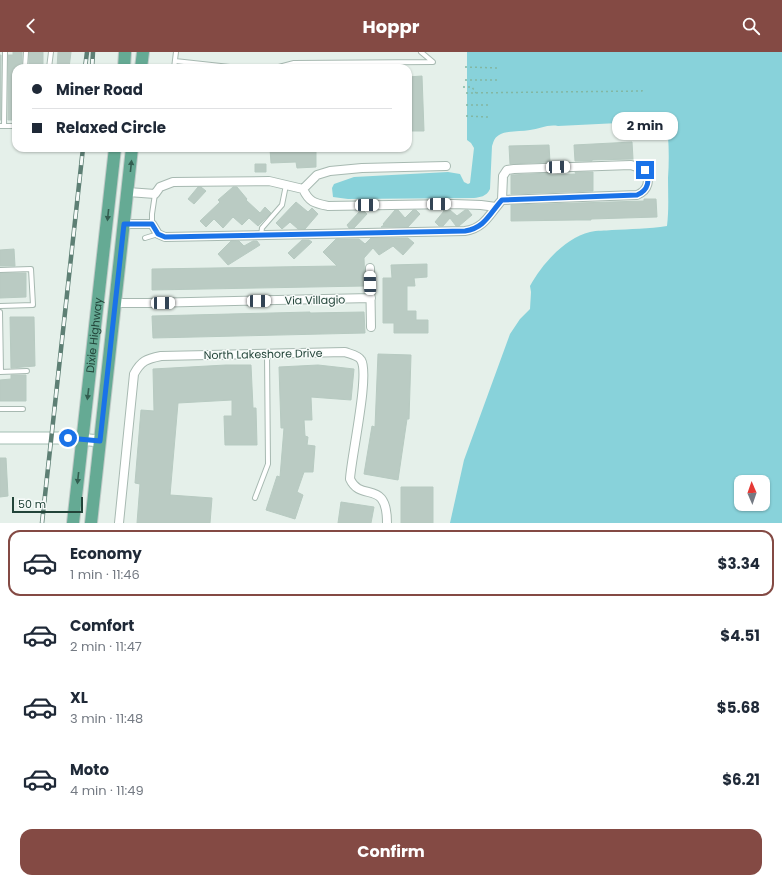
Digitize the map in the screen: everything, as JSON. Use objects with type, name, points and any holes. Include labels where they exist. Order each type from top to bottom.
[{"type":"main road","points":[[124,64],[126,52]]},
{"type":"main road","points":[[142,64],[143,52]]},
{"type":"main road","name":"Dixie Highway","points":[[73,523],[115,152]]},
{"type":"main road","name":"Dixie Highway","points":[[92,523],[132,152]]},
{"type":"street","points":[[124,224],[152,224],[158,234],[165,237],[465,231],[472,230],[484,223],[502,200],[503,176],[506,170],[631,165],[645,170],[647,174],[647,188],[642,193],[637,195],[502,200]]},
{"type":"street","points":[[303,189],[317,175],[330,171],[362,168],[446,166]]},
{"type":"street","points":[[128,192],[155,194],[160,187],[173,182],[269,181],[303,189]]},
{"type":"street","points":[[303,189],[306,196],[313,203],[328,206],[453,204],[496,207]]},
{"type":"street","points":[[370,268],[371,326]]},
{"type":"street","name":"Via Villagio","points":[[116,303],[370,298]]},
{"type":"street","name":"North Lakeshore Drive","points":[[119,523],[134,374],[138,365],[148,358],[161,356],[345,352],[354,355],[361,360],[364,371],[350,479],[357,489],[372,492],[381,499],[385,504],[387,511],[387,523]]},
{"type":"street","points":[[0,438],[51,437],[100,441]]},
{"type":"lane","points":[[2,126],[5,52]]},
{"type":"lane","points":[[26,52],[26,64]]},
{"type":"lane","points":[[50,64],[51,52]]},
{"type":"lane","points":[[175,64],[176,52]]},
{"type":"lane","points":[[290,64],[433,62],[421,52]]},
{"type":"lane","points":[[175,61],[202,64]]},
{"type":"lane","points":[[261,235],[262,228],[282,205],[286,185]]},
{"type":"lane","points":[[152,224],[155,194]]},
{"type":"lane","points":[[145,238],[158,234]]},
{"type":"lane","points":[[0,270],[31,269],[32,305],[0,306]]},
{"type":"lane","points":[[0,312],[1,372],[26,371]]},
{"type":"lane","points":[[255,498],[268,464],[267,354]]},
{"type":"lane","points":[[0,409],[23,408]]},
{"type":"path","points":[[465,67],[498,68]]},
{"type":"path","points":[[465,80],[497,80]]},
{"type":"path","points":[[463,87],[472,87],[476,93]]},
{"type":"path","points":[[466,93],[642,91],[642,88]]},
{"type":"path","points":[[466,105],[488,105]]},
{"type":"path","points":[[466,116],[488,117]]},
{"type":"water","points":[[467,52],[782,52],[782,523],[450,523],[464,460],[510,334],[520,319],[530,309],[530,286],[541,269],[563,246],[581,235],[595,231],[667,226],[668,214],[668,136],[650,124],[639,122],[551,126],[526,131],[502,133],[496,137],[492,146],[490,189],[487,194],[481,197],[348,199],[333,197],[332,188],[334,184],[354,177],[448,172],[460,174],[464,182],[468,184],[470,183],[474,148],[467,140]]},
{"type":"building","points":[[13,52],[22,52],[22,64],[12,64],[12,120],[8,120],[8,55],[13,55]]},
{"type":"building","points":[[29,52],[43,52],[43,64],[29,64]]},
{"type":"building","points":[[58,52],[71,52],[70,64],[57,64]]},
{"type":"building","points":[[1,55],[1,120],[0,120]]},
{"type":"building","points":[[422,76],[424,131],[412,131],[412,77]]},
{"type":"building","points":[[632,142],[633,159],[575,161],[574,145]]},
{"type":"building","points":[[549,145],[550,162],[510,164],[509,146]]},
{"type":"building","points":[[270,152],[316,152],[316,167],[297,168],[296,162],[271,163]]},
{"type":"building","points":[[255,164],[266,164],[266,172],[255,172]]},
{"type":"building","points":[[575,172],[593,172],[593,191],[511,194],[511,175],[550,173],[550,175],[576,174]]},
{"type":"building","points":[[198,187],[201,187],[206,191],[194,204],[188,199]]},
{"type":"building","points":[[233,187],[237,187],[247,199],[246,200],[260,213],[265,207],[271,213],[258,226],[249,218],[242,225],[233,217],[223,228],[214,219],[206,227],[200,221],[220,202],[218,200]]},
{"type":"building","points":[[644,199],[656,199],[657,217],[511,221],[511,205],[644,201]]},
{"type":"building","points":[[296,202],[308,212],[312,208],[318,214],[305,229],[298,229],[290,222],[282,229],[276,223]]},
{"type":"building","points":[[395,210],[398,210],[405,218],[413,210],[416,210],[420,214],[408,227],[381,227]]},
{"type":"building","points":[[443,210],[450,210],[457,216],[465,210],[468,210],[472,215],[459,226],[456,226],[450,218],[443,226],[439,226],[435,222],[444,211]]},
{"type":"building","points":[[360,211],[364,211],[367,214],[354,228],[349,228],[347,225]]},
{"type":"building","points":[[371,238],[408,238],[414,243],[403,255],[393,246],[379,255],[373,248],[364,258],[365,286],[152,290],[152,269],[337,266],[323,252],[336,239],[359,239],[365,244]]},
{"type":"building","points":[[302,240],[309,240],[312,242],[294,259],[288,253]]},
{"type":"building","points":[[231,241],[239,241],[244,246],[253,241],[257,241],[260,245],[228,265],[218,254]]},
{"type":"building","points":[[14,249],[15,266],[0,266],[0,250]]},
{"type":"building","points":[[427,264],[427,277],[414,278],[415,286],[407,286],[407,311],[416,311],[416,320],[428,320],[428,333],[394,333],[394,323],[383,323],[383,278],[392,278],[391,265]]},
{"type":"building","points":[[0,273],[26,273],[26,297],[0,298]]},
{"type":"building","points":[[364,312],[365,333],[153,338],[152,316]]},
{"type":"building","points":[[10,317],[34,317],[35,366],[11,368]]},
{"type":"building","points":[[378,354],[411,355],[409,419],[407,419],[398,480],[364,474],[372,426],[375,427]]},
{"type":"building","points":[[251,365],[253,408],[256,408],[257,445],[225,445],[224,416],[232,416],[232,400],[178,403],[170,495],[212,498],[210,523],[137,523],[140,484],[135,483],[141,410],[154,411],[153,369]]},
{"type":"building","points":[[318,365],[354,369],[351,400],[311,397],[312,420],[304,420],[305,436],[308,437],[307,445],[315,446],[313,472],[304,472],[297,492],[303,495],[295,519],[266,510],[277,476],[280,477],[284,428],[281,428],[279,367]]},
{"type":"building","points":[[11,375],[26,375],[26,401],[0,401],[0,380],[11,379]]},
{"type":"building","points":[[0,458],[6,458],[8,496],[0,497]]},
{"type":"building","points":[[401,487],[433,487],[433,523],[401,523]]},
{"type":"building","points":[[341,502],[374,507],[371,523],[338,523]]},
{"type":"railway","points":[[86,64],[87,52]]},
{"type":"railway","points":[[92,64],[93,52]]},
{"type":"railway","points":[[42,523],[83,152]]},
{"type":"route","points":[[68,438],[100,441],[124,224],[152,224],[158,234],[165,237],[465,231],[472,230],[484,223],[502,200],[514,198],[637,195],[642,193],[647,188],[648,182],[645,170]]}]
